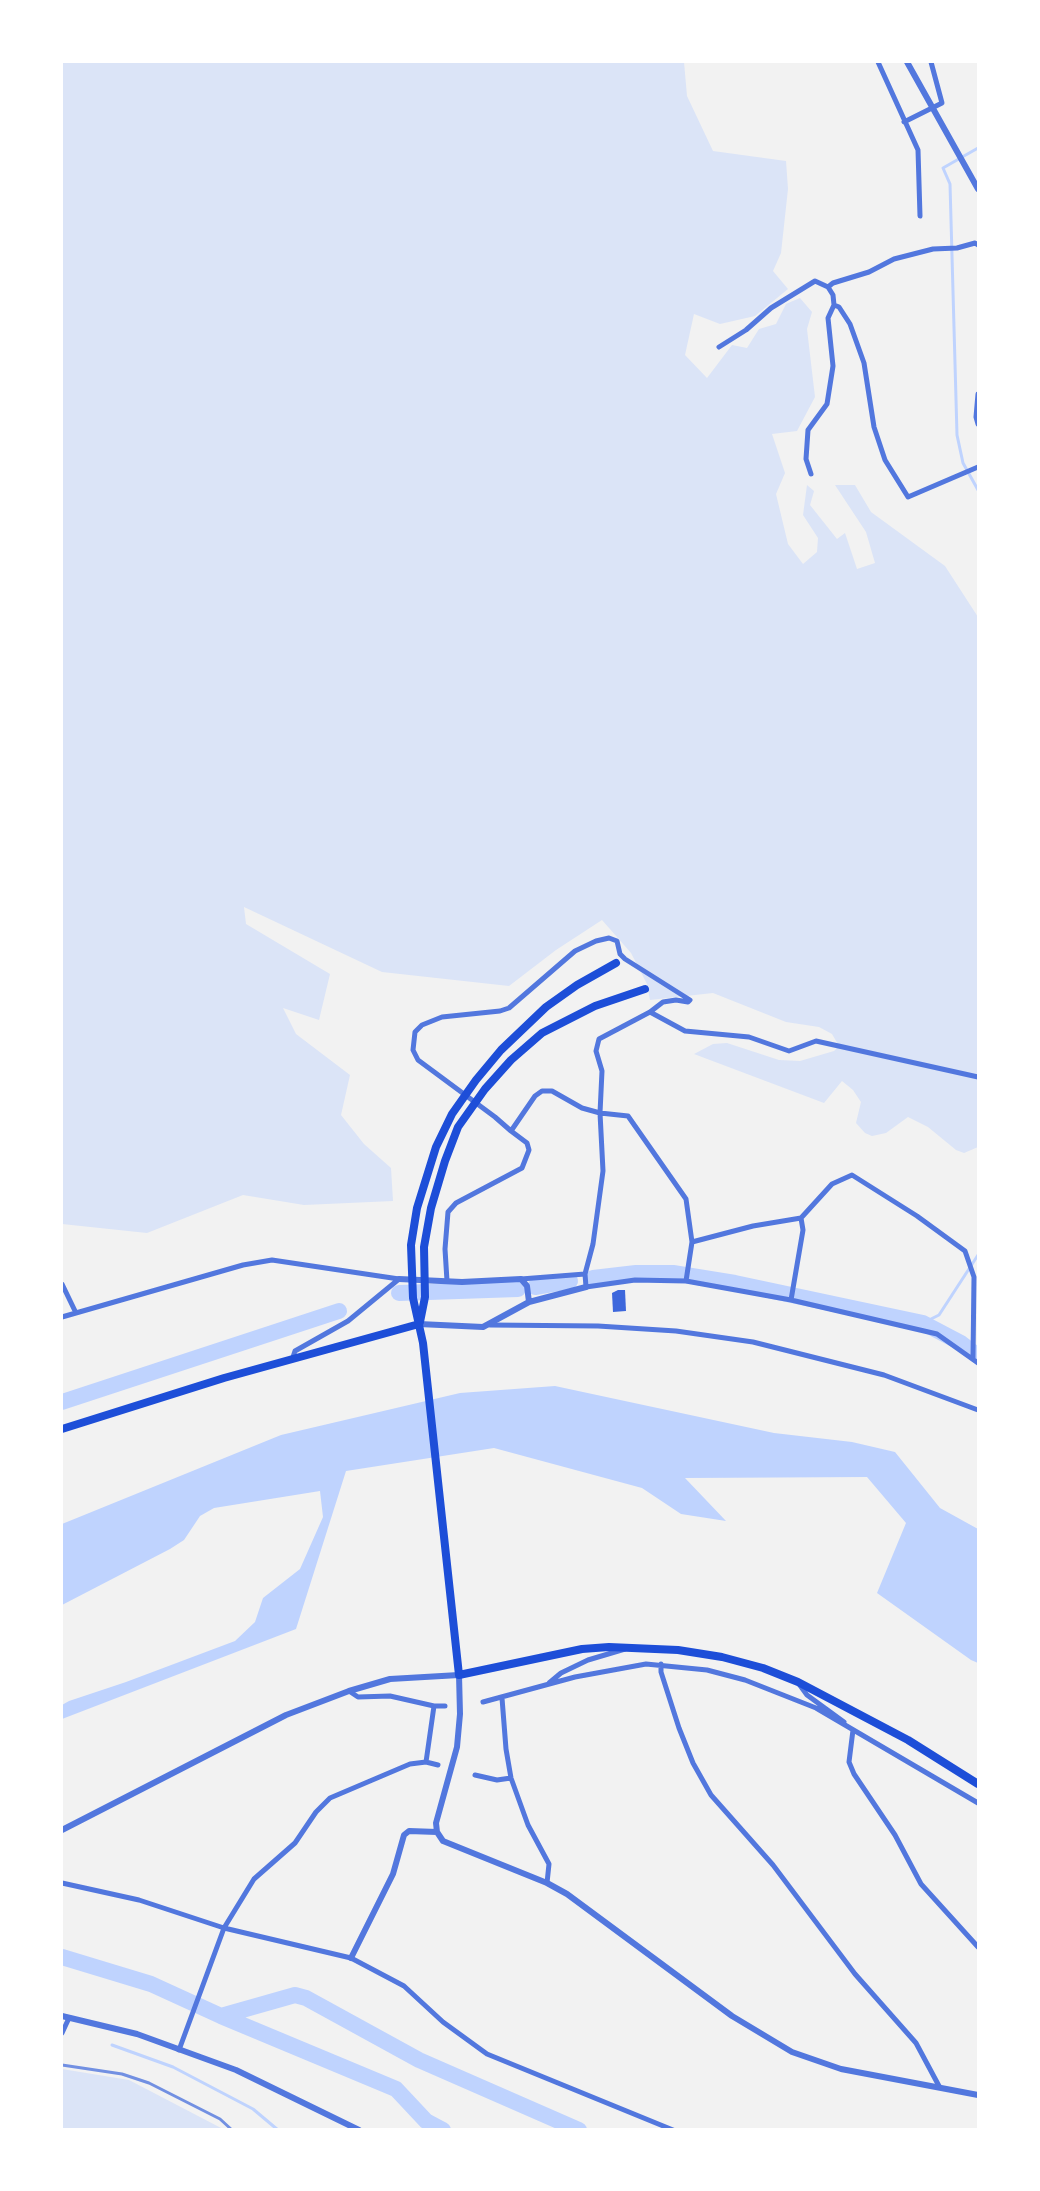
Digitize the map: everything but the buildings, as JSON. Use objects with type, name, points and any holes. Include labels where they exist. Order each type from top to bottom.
[{"type":"main road","points":[[616,963],[546,1007],[501,1050],[476,1080],[452,1114],[436,1147],[417,1208],[411,1245],[413,1298],[423,1343],[459,1675],[582,1649],[634,1646],[722,1657],[763,1668],[798,1682],[908,1740],[978,1784]]},
{"type":"main road","points":[[419,1324],[425,1297],[424,1247],[431,1208],[458,1127],[485,1089],[511,1060],[542,1033],[572,1017],[645,989]]},
{"type":"main road","points":[[62,1429],[224,1378],[419,1324]]},
{"type":"street","points":[[878,62],[918,150],[920,216]]},
{"type":"street","points":[[908,62],[978,189]]},
{"type":"street","points":[[904,122],[942,104],[931,62]]},
{"type":"street","points":[[828,287],[833,283],[869,272],[881,263],[894,259],[975,243],[978,245]]},
{"type":"street","points":[[719,347],[746,330],[771,308],[815,281],[828,287],[833,296],[834,306],[828,318],[833,366],[827,404],[808,430],[806,459],[811,474]]},
{"type":"street","points":[[834,306],[839,307],[850,324],[864,363],[874,427],[881,449],[895,480],[908,497],[976,468]]},
{"type":"street","points":[[978,394],[976,417],[978,424]]},
{"type":"street","points":[[447,1281],[445,1249],[448,1212],[456,1203],[522,1168],[529,1150],[527,1143],[495,1117],[418,1060],[412,1050],[415,1032],[422,1025],[442,1017],[509,1008],[575,951],[596,940],[609,938],[617,941],[620,954],[625,959],[690,1000],[688,1002],[676,1000],[663,1002],[650,1012],[599,1039],[596,1051],[602,1071],[600,1113],[603,1172],[593,1244],[585,1274],[586,1287]]},
{"type":"street","points":[[650,1012],[685,1031],[749,1037],[789,1051],[816,1041],[978,1077]]},
{"type":"street","points":[[511,1131],[535,1096],[542,1091],[552,1091],[582,1108],[600,1113],[628,1116],[683,1194],[692,1242],[686,1279]]},
{"type":"street","points":[[692,1242],[753,1226],[801,1218],[832,1184],[852,1176],[875,1188],[965,1251],[975,1275],[973,1359]]},
{"type":"street","points":[[791,1300],[803,1230],[801,1218]]},
{"type":"street","points":[[62,1317],[110,1301],[272,1260],[399,1279],[447,1281],[585,1274]]},
{"type":"street","points":[[292,1361],[295,1351],[348,1321],[399,1279]]},
{"type":"street","points":[[521,1279],[527,1286],[529,1302]]},
{"type":"street","points":[[490,1324],[529,1302],[586,1287],[635,1280],[686,1279],[791,1300],[937,1334],[978,1363]]},
{"type":"street","points":[[62,1284],[76,1313]]},
{"type":"street","points":[[419,1324],[475,1327],[490,1324],[620,1327],[676,1331],[753,1342],[884,1375],[978,1410]]},
{"type":"street","points":[[545,1686],[561,1673],[588,1660],[634,1646]]},
{"type":"street","points":[[661,1665],[679,1728],[693,1763],[711,1795],[773,1865],[855,1974],[916,2043],[939,2086]]},
{"type":"street","points":[[483,1701],[621,1668],[661,1665],[706,1670],[745,1680],[793,1697],[851,1728],[978,1803]]},
{"type":"street","points":[[62,1830],[286,1714],[349,1690],[390,1679],[459,1675],[460,1714],[457,1747],[436,1823],[437,1832],[444,1841],[547,1883],[595,1914],[753,2031],[792,2052],[841,2069],[978,2095]]},
{"type":"street","points":[[798,1682],[807,1695],[839,1716],[851,1728],[849,1762],[854,1774],[895,1835],[921,1884],[978,1947]]},
{"type":"street","points":[[349,1690],[358,1697],[390,1696],[434,1706],[445,1706]]},
{"type":"street","points":[[502,1698],[511,1778],[528,1825],[549,1864],[547,1883]]},
{"type":"street","points":[[426,1762],[434,1706]]},
{"type":"street","points":[[179,2050],[223,1930],[254,1879],[295,1843],[316,1812],[330,1798],[410,1764],[426,1762],[438,1765]]},
{"type":"street","points":[[475,1776],[497,1780],[511,1778]]},
{"type":"street","points":[[351,1958],[393,1874],[404,1835],[409,1831],[437,1832]]},
{"type":"street","points":[[62,1883],[139,1900],[223,1930],[351,1958],[404,1986],[443,2022],[487,2054],[673,2130]]},
{"type":"street","points":[[62,2016],[136,2034],[274,2086],[359,2130]]},
{"type":"street","points":[[62,2033],[69,2018]]},
{"type":"shaded area","points":[[62,62],[684,62],[687,96],[713,151],[786,161],[788,189],[781,253],[773,271],[788,289],[755,316],[720,324],[694,314],[685,355],[707,378],[732,345],[747,348],[759,329],[776,324],[786,304],[800,298],[812,312],[807,329],[815,397],[797,431],[772,434],[785,473],[776,494],[788,544],[803,564],[817,552],[818,538],[803,515],[807,485],[814,491],[810,505],[837,539],[845,533],[857,569],[875,563],[866,532],[835,485],[855,485],[871,512],[945,566],[978,617],[978,1147],[964,1153],[956,1150],[928,1127],[908,1117],[886,1133],[872,1136],[865,1133],[856,1123],[861,1102],[853,1090],[842,1081],[824,1103],[694,1054],[713,1044],[727,1043],[779,1060],[800,1061],[834,1051],[839,1046],[832,1034],[819,1027],[786,1022],[713,993],[650,1000],[647,984],[631,953],[602,920],[556,950],[509,986],[382,972],[244,907],[246,924],[330,974],[319,1020],[283,1008],[296,1034],[350,1075],[341,1115],[364,1144],[391,1168],[393,1201],[304,1205],[243,1195],[147,1233],[62,1224]]},
{"type":"shaded area","points":[[62,2069],[129,2080],[223,2129],[62,2129]]},
{"type":"water","points":[[555,1386],[774,1433],[852,1442],[895,1452],[940,1508],[978,1529],[978,1663],[877,1593],[906,1523],[867,1477],[685,1478],[726,1521],[681,1514],[642,1488],[494,1448],[346,1471],[296,1629],[62,1719],[62,1705],[69,1701],[235,1641],[255,1622],[263,1598],[300,1569],[323,1517],[320,1491],[214,1508],[200,1516],[184,1540],[170,1549],[62,1605],[62,1524],[281,1435],[460,1393]]},
{"type":"waterway","points":[[978,148],[943,168],[950,184],[957,435],[963,463],[978,490]]},
{"type":"waterway","points":[[923,1323],[939,1315],[978,1255]]},
{"type":"waterway","points":[[593,1278],[636,1273],[673,1273],[735,1283],[923,1323],[961,1343],[978,1356]]},
{"type":"waterway","points":[[535,1287],[570,1281]]},
{"type":"waterway","points":[[399,1293],[518,1289]]},
{"type":"waterway","points":[[62,1402],[339,1311]]},
{"type":"waterway","points":[[62,1957],[151,1984],[221,2016],[396,2089],[426,2121],[443,2130]]},
{"type":"waterway","points":[[221,2016],[295,1995],[306,1998],[419,2060],[579,2130]]},
{"type":"waterway","points":[[112,2045],[173,2067],[253,2109],[278,2130]]},
{"type":"railway","points":[[62,2065],[122,2074],[149,2083],[220,2119],[232,2130]]}]
